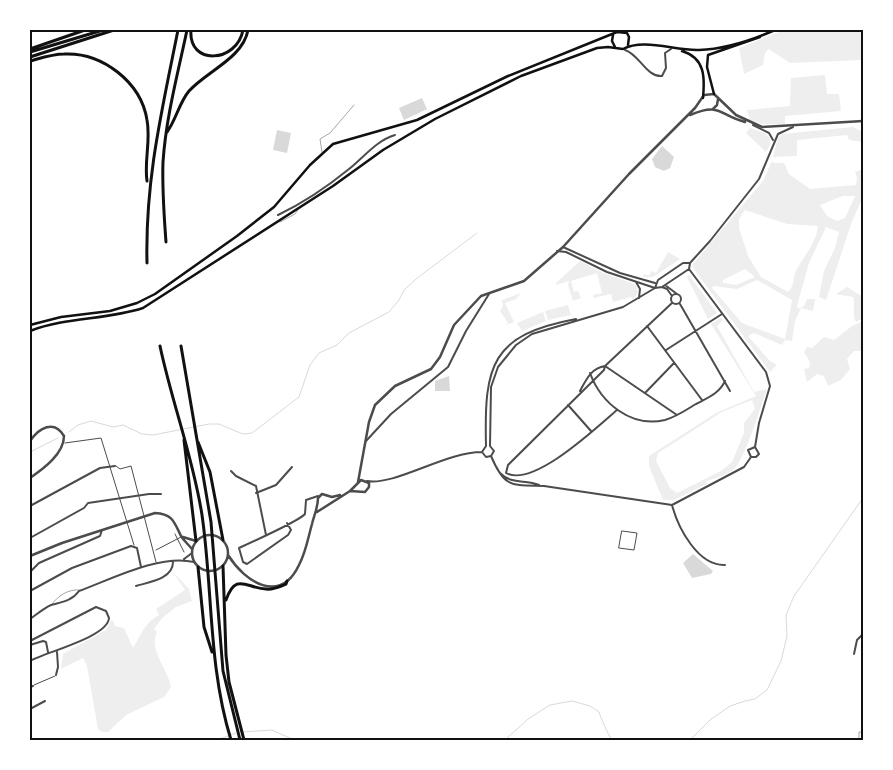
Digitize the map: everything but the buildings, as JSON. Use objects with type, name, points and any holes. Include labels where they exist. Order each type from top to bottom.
[{"type":"highway","points":[[30,51],[84,30]]},
{"type":"highway","points":[[30,51],[103,30]]},
{"type":"highway","points":[[30,57],[114,30]]},
{"type":"highway","points":[[147,263],[146,223],[148,187],[178,30]]},
{"type":"highway","points":[[166,242],[163,189],[166,133],[187,30]]},
{"type":"highway","points":[[191,30],[192,40],[196,48],[211,56],[226,54],[234,48],[240,41],[243,30]]},
{"type":"highway","points":[[166,133],[188,93],[203,77],[241,48],[248,30]]},
{"type":"highway","points":[[30,61],[64,54],[79,54],[103,62],[131,85],[145,109],[147,121],[149,140],[146,171],[148,187]]},
{"type":"highway","points":[[160,346],[195,480],[205,544],[217,685],[231,740]]},
{"type":"highway","points":[[181,346],[214,543],[221,650],[242,740]]},
{"type":"highway","points":[[184,434],[184,452],[198,540]]},
{"type":"highway","points":[[196,440],[203,451],[212,480],[222,540]]},
{"type":"highway","points":[[223,566],[227,682]]},
{"type":"highway","points":[[199,568],[204,627],[207,643],[213,655]]},
{"type":"highway","points":[[225,603],[230,591],[236,584],[241,582],[263,589],[273,589],[286,584],[287,581]]},
{"type":"main road","points":[[30,332],[55,324],[120,315],[143,308],[302,206],[383,150],[435,118],[521,76],[597,48],[615,47],[623,49],[628,45],[639,44],[671,49],[713,49],[776,30]]},
{"type":"main road","points":[[30,325],[61,317],[110,312],[138,304],[156,294],[274,207],[322,152],[344,140],[417,120],[535,65],[620,31],[626,31],[629,37],[628,45]]},
{"type":"main road","points":[[714,94],[707,67],[708,55],[751,41],[768,33]]},
{"type":"main road","points":[[613,35],[612,41],[615,47]]},
{"type":"main road","points":[[678,49],[690,54],[699,62],[704,74],[702,98]]},
{"type":"street","points":[[623,49],[630,51],[648,71],[657,76],[662,76],[665,72],[665,53],[671,49]]},
{"type":"street","points":[[350,491],[358,482],[369,422],[375,405],[395,386],[431,369],[440,357],[454,325],[481,296],[524,281],[563,247],[629,174],[709,93],[714,94],[736,115],[749,123]]},
{"type":"street","points":[[702,98],[704,108]]},
{"type":"street","points":[[712,110],[717,106],[718,99]]},
{"type":"street","points":[[688,116],[704,108],[719,110],[769,133],[773,136],[774,142]]},
{"type":"street","points":[[753,125],[769,128],[863,121]]},
{"type":"street","points":[[491,456],[494,451],[490,446],[491,387],[498,367],[506,354],[532,334],[623,307],[655,288],[662,287],[689,269],[690,264],[759,179],[774,142],[781,132],[793,127]]},
{"type":"street","points":[[278,215],[326,186],[373,148],[388,137],[395,135]]},
{"type":"street","points":[[566,243],[573,252]]},
{"type":"street","points":[[563,247],[620,274],[655,283],[683,263],[690,264]]},
{"type":"street","points":[[557,251],[566,252],[607,272],[655,288]]},
{"type":"street","points":[[491,456],[499,472],[512,481],[531,481],[545,486],[672,505],[744,467],[751,457],[756,457],[759,454],[756,447],[760,416],[769,393],[769,380],[766,372],[689,269]]},
{"type":"street","points":[[636,282],[640,288],[639,298]]},
{"type":"street","points":[[655,283],[655,288]]},
{"type":"street","points":[[665,285],[681,296],[680,304],[730,391]]},
{"type":"street","points":[[617,410],[592,432],[540,470],[508,475],[505,470],[579,393],[604,370],[605,366],[672,303],[672,296],[667,289],[662,287]]},
{"type":"street","points":[[366,440],[391,414],[443,372],[491,292]]},
{"type":"street","points":[[672,296],[677,294]]},
{"type":"street","points":[[672,303],[680,304]]},
{"type":"street","points":[[666,350],[722,314]]},
{"type":"street","points":[[482,452],[486,446],[486,386],[490,374],[504,352],[522,335],[531,330],[549,324],[586,317]]},
{"type":"street","points":[[647,326],[702,400]]},
{"type":"street","points":[[645,392],[674,363]]},
{"type":"street","points":[[579,393],[590,373],[599,366],[605,366],[677,415]]},
{"type":"street","points":[[590,373],[600,394],[617,410],[629,417],[653,421],[677,415],[721,390],[725,381]]},
{"type":"street","points":[[568,405],[592,432]]},
{"type":"street","points":[[30,441],[41,429],[48,426],[61,432],[64,443]]},
{"type":"street","points":[[30,478],[46,466],[64,443],[102,438],[119,499],[142,568]]},
{"type":"street","points":[[751,457],[748,450],[756,447]]},
{"type":"street","points":[[316,512],[340,495],[350,491],[365,492],[374,482],[455,455],[482,452],[486,456],[491,456]]},
{"type":"street","points":[[30,506],[100,468],[115,466],[120,469],[131,466],[155,550],[157,564]]},
{"type":"street","points":[[256,493],[276,485],[292,467]]},
{"type":"street","points":[[231,471],[236,476],[256,486],[266,536]]},
{"type":"street","points":[[360,473],[369,487]]},
{"type":"street","points":[[358,482],[365,480],[374,482]]},
{"type":"street","points":[[30,538],[84,508],[88,503],[139,497],[149,494],[162,494]]},
{"type":"street","points":[[287,523],[291,530],[288,535],[247,564],[243,562],[239,548],[266,536],[287,523],[304,516],[306,500],[320,496],[340,495]]},
{"type":"street","points":[[228,555],[235,566],[249,580],[261,585],[278,585],[287,581],[300,565],[320,496]]},
{"type":"street","points":[[310,498],[318,502]]},
{"type":"street","points":[[672,505],[683,530],[699,553],[712,563],[725,565]]},
{"type":"street","points":[[30,556],[102,530],[145,516],[161,513],[172,518],[181,536],[192,549]]},
{"type":"street","points":[[30,572],[39,563],[100,536],[102,530]]},
{"type":"street","points":[[622,531],[637,533],[634,550],[619,548],[622,531]]},
{"type":"street","points":[[175,534],[176,540],[184,552]]},
{"type":"street","points":[[181,536],[198,540],[211,535],[218,537],[228,548],[228,555],[223,566]]},
{"type":"street","points":[[155,550],[181,536]]},
{"type":"street","points":[[198,540],[192,549],[192,553],[194,562],[199,568],[212,571],[223,566],[235,566]]},
{"type":"street","points":[[30,591],[72,568],[134,545]]},
{"type":"street","points":[[182,560],[192,553]]},
{"type":"street","points":[[30,619],[51,605],[58,605],[75,596],[80,590],[142,568],[182,560],[194,562]]},
{"type":"street","points":[[136,586],[162,578],[169,572],[173,562]]},
{"type":"street","points":[[30,641],[89,609],[102,608],[108,612],[110,618],[107,627],[57,652],[48,652],[30,661]]},
{"type":"street","points":[[854,654],[857,640],[863,634]]},
{"type":"street","points":[[30,646],[43,640],[46,642],[48,652]]},
{"type":"street","points":[[32,686],[56,676],[58,667],[57,652]]},
{"type":"street","points":[[30,709],[46,701]]},
{"type":"lane","points":[[322,152],[320,139],[330,133],[354,106]]},
{"type":"lane","points":[[51,605],[57,597],[72,590],[80,590]]},
{"type":"lane","points":[[859,739],[858,732],[863,732]]},
{"type":"shaded area","points":[[784,30],[863,30],[863,60],[790,63],[769,49],[765,53],[763,65],[744,74],[739,48]]},
{"type":"shaded area","points":[[825,75],[827,94],[839,94],[841,111],[785,116],[785,124],[762,124],[750,120],[747,110],[790,106],[791,78]]},
{"type":"shaded area","points":[[422,98],[427,109],[404,120],[399,108]]},
{"type":"shaded area","points":[[853,127],[863,132],[863,142],[849,140],[847,135],[797,140],[797,156],[773,157],[778,138],[782,134]]},
{"type":"shaded area","points":[[750,128],[764,133],[770,138],[770,145],[766,152],[746,133]]},
{"type":"shaded area","points":[[277,130],[291,133],[287,153],[273,150]]},
{"type":"shaded area","points":[[662,146],[674,157],[670,168],[664,171],[655,167],[652,159]]},
{"type":"shaded area","points":[[772,161],[774,163],[784,163],[789,174],[810,189],[856,185],[857,178],[855,172],[863,169],[862,199],[851,224],[826,300],[819,297],[824,271],[835,248],[839,232],[826,227],[809,263],[797,306],[798,309],[804,306],[807,299],[815,299],[813,311],[801,308],[795,321],[792,341],[785,340],[782,345],[754,333],[748,336],[770,361],[777,365],[770,372],[693,268],[693,264],[763,181]],"holes":[[[843,196],[855,196],[845,218],[837,221],[827,216],[820,205]],[[745,210],[787,224],[818,226],[815,239],[798,267],[788,292],[761,277],[748,256],[739,228],[739,219]],[[745,269],[755,277],[736,285],[723,283],[723,280]],[[757,280],[792,300],[785,339],[742,323],[712,288],[713,286],[737,289]]]},
{"type":"shaded area","points":[[668,252],[680,259],[653,277],[643,277],[644,274],[649,276],[651,271],[656,273]]},
{"type":"shaded area","points":[[580,261],[603,273],[635,284],[636,296],[633,299],[631,297],[613,302],[611,294],[594,298],[593,295],[602,293],[597,273],[571,281],[574,292],[578,291],[581,298],[573,301],[568,285],[569,281],[556,285],[556,283]]},
{"type":"shaded area","points":[[689,275],[717,313],[708,319],[687,277]]},
{"type":"shaded area","points":[[847,287],[863,297],[863,318],[856,322],[853,297],[836,294]]},
{"type":"shaded area","points":[[521,293],[516,299],[505,303],[514,322],[506,325],[508,323],[500,311],[503,306],[502,300]]},
{"type":"shaded area","points":[[568,305],[571,315],[548,320],[545,311]]},
{"type":"shaded area","points":[[543,312],[546,321],[522,331],[517,323]]},
{"type":"shaded area","points":[[721,318],[723,320],[717,326],[754,392],[767,389],[747,445],[733,470],[706,481],[707,484],[674,500],[663,500],[649,466],[649,456],[716,413],[756,396],[711,324]],"holes":[[[752,400],[755,409],[744,423],[744,433],[732,462],[721,471],[677,493],[670,488],[656,461],[658,453],[722,412]]]},
{"type":"shaded area","points":[[863,321],[863,348],[860,351],[854,351],[847,359],[850,369],[841,380],[828,386],[824,376],[817,374],[807,382],[804,369],[809,368],[810,362],[804,352],[807,347],[812,348],[824,337],[834,340],[852,326]]},
{"type":"shaded area","points":[[449,376],[450,391],[435,391],[435,381]]},
{"type":"shaded area","points":[[693,554],[713,571],[711,574],[692,578],[683,563]]},
{"type":"shaded area","points":[[173,572],[189,589],[192,601],[176,607],[163,617],[154,629],[157,632],[155,646],[157,653],[171,687],[164,697],[126,715],[108,732],[102,732],[98,729],[87,666],[83,658],[61,669],[63,654],[106,630],[112,619],[115,626],[124,628],[133,648],[147,625],[159,615],[156,609],[185,590]]},
{"type":"waterway","points":[[69,432],[78,425],[91,421],[113,427],[123,425],[142,434],[153,435],[209,424],[219,424],[243,434],[252,433],[299,397],[310,365],[319,353],[337,345],[349,333],[389,312],[399,300],[404,290],[416,279],[477,233]]},
{"type":"waterway","points":[[30,452],[58,438]]},
{"type":"waterway","points":[[690,740],[710,720],[730,706],[755,699],[767,690],[781,661],[787,636],[786,615],[794,596],[863,498]]},
{"type":"waterway","points":[[505,740],[528,719],[550,705],[572,701],[590,706],[599,712],[612,740]]},
{"type":"waterway","points":[[242,732],[272,730],[294,740]]},
{"type":"waterway","points":[[217,740],[236,733]]}]
